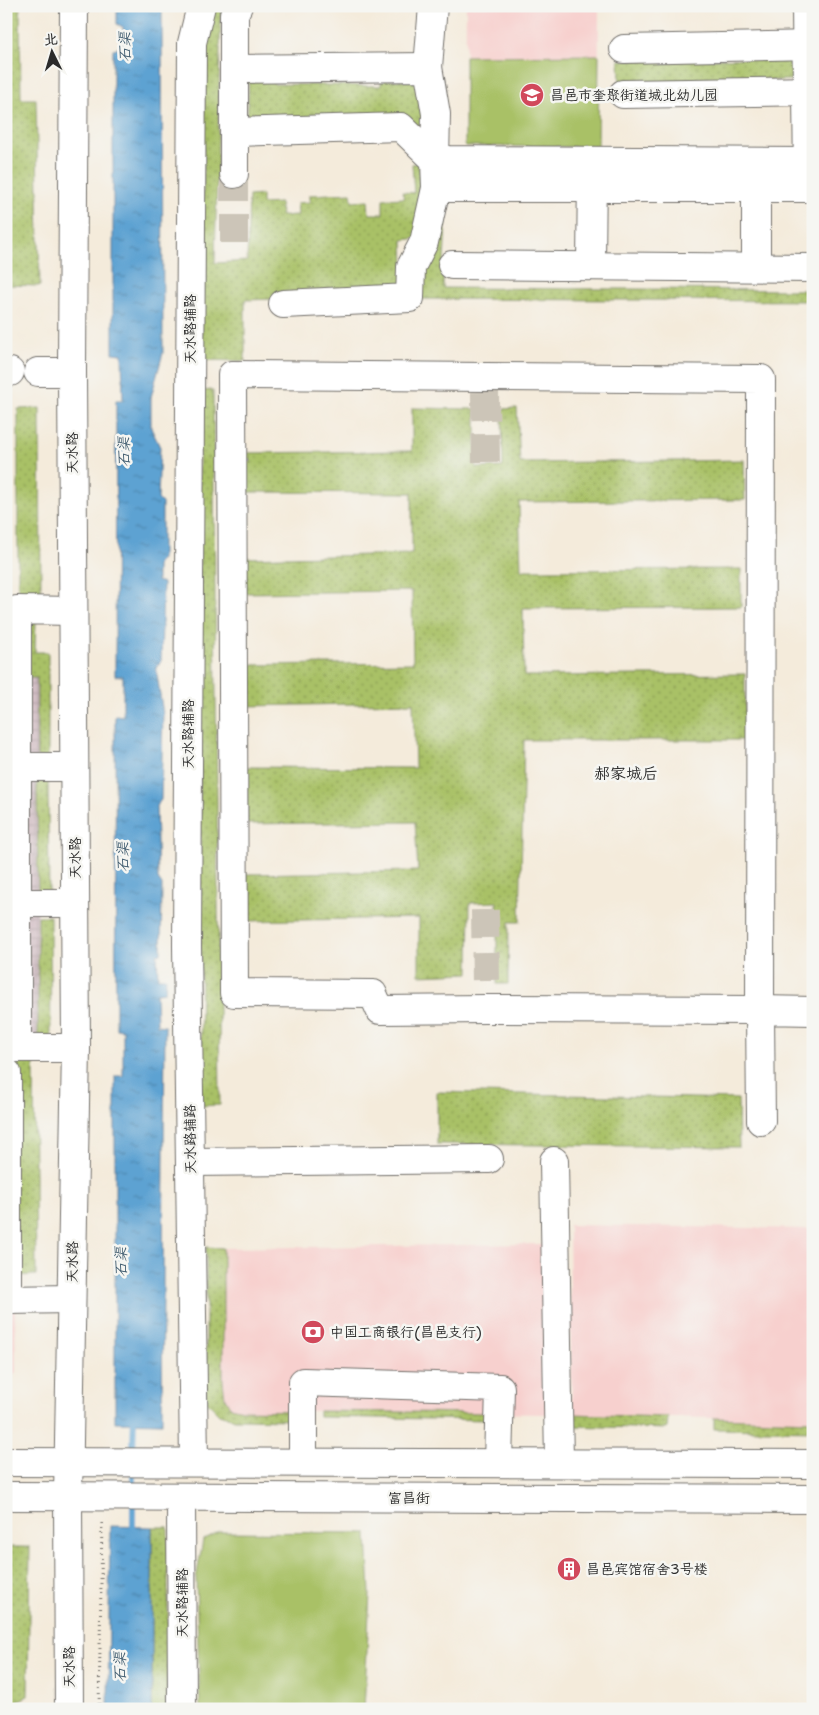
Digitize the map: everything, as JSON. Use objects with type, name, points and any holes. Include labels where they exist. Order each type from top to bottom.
[{"type":"street","name":"天水路","points":[[69,1709],[68,1497],[76,1048],[72,372],[74,6]]},
{"type":"street","name":"天水路辅路","points":[[181,1462],[190,1162],[187,946],[192,43],[201,6]]},
{"type":"street","points":[[234,174],[234,14],[238,6]]},
{"type":"street","points":[[283,304],[410,298],[410,267],[424,242],[436,188],[436,114],[428,67],[433,6]]},
{"type":"street","points":[[234,132],[401,127],[435,160],[592,160],[756,174],[811,175],[810,46],[806,6]]},
{"type":"street","points":[[624,49],[810,46]]},
{"type":"street","points":[[234,69],[428,67]]},
{"type":"street","points":[[623,94],[810,91]]},
{"type":"street","points":[[591,266],[592,160]]},
{"type":"street","points":[[436,188],[592,188],[756,174]]},
{"type":"street","points":[[756,174],[756,267]]},
{"type":"street","points":[[452,265],[813,268]]},
{"type":"street","points":[[38,372],[72,372]]},
{"type":"street","points":[[190,375],[485,385],[761,379],[761,1121]]},
{"type":"street","points":[[232,375],[234,993],[373,994],[380,1010],[486,998],[813,1011]]},
{"type":"street","points":[[71,1298],[6,1300],[10,1057],[17,903],[17,610],[73,611]]},
{"type":"street","points":[[17,767],[74,767]]},
{"type":"street","points":[[17,903],[75,903]]},
{"type":"street","points":[[10,1057],[76,1048]]},
{"type":"street","points":[[190,1162],[489,1159]]},
{"type":"street","points":[[554,1161],[559,1463]]},
{"type":"street","points":[[303,1462],[303,1382],[500,1388],[498,1463]]},
{"type":"street","points":[[6,1462],[813,1464]]},
{"type":"street","name":"富昌街","points":[[6,1496],[813,1499]]},
{"type":"street","name":"天水路辅路","points":[[173,1497],[182,1709]]},
{"type":"path","points":[[99,1709],[102,1497]]},
{"type":"shaded area","name":"昌邑市奎聚街道城北幼儿园","points":[[466,6],[599,6],[598,147],[465,146]]},
{"type":"shaded area","points":[[21,678],[37,678],[38,1042],[22,1042]]},
{"type":"shaded area","points":[[569,1225],[813,1229],[813,1421],[572,1414]]},
{"type":"shaded area","points":[[544,1244],[548,1414],[243,1410],[230,1408],[225,1398],[223,1381],[223,1248]]},
{"type":"shaded area","points":[[6,1254],[14,1254],[16,1372],[6,1384]]},
{"type":"green space","points":[[6,6],[20,6],[21,99],[36,99],[40,286],[6,285]]},
{"type":"green space","points":[[210,6],[221,6],[215,263],[247,261],[249,196],[262,195],[262,204],[280,203],[281,216],[298,215],[297,203],[310,202],[310,195],[351,193],[352,201],[368,200],[369,214],[383,214],[383,199],[404,198],[402,192],[414,193],[412,164],[419,163],[421,209],[418,238],[403,240],[405,295],[245,300],[245,361],[201,360],[205,41]]},
{"type":"green space","name":"昌邑市奎聚街道城北幼儿园","points":[[599,55],[598,147],[465,146],[465,56]]},
{"type":"green space","points":[[793,58],[793,80],[620,82],[619,60]]},
{"type":"green space","points":[[273,77],[274,84],[381,86],[381,80],[416,81],[429,133],[247,125],[249,79]]},
{"type":"green space","points":[[446,219],[443,288],[813,290],[813,301],[419,299],[419,262],[437,220]]},
{"type":"green space","points":[[213,390],[220,1105],[201,1106],[199,391]]},
{"type":"green space","points":[[40,408],[41,599],[18,599],[18,409]]},
{"type":"green space","points":[[412,408],[476,409],[476,468],[503,467],[502,409],[517,408],[520,463],[744,460],[745,500],[519,502],[521,570],[741,569],[741,607],[523,608],[524,676],[745,674],[745,740],[524,740],[520,922],[509,922],[508,984],[497,984],[497,902],[470,903],[469,973],[419,975],[419,918],[245,921],[245,874],[418,871],[415,822],[247,824],[247,767],[415,768],[413,703],[246,706],[245,665],[413,663],[412,591],[243,593],[242,558],[412,554],[412,493],[243,492],[242,453],[412,451]]},
{"type":"green space","points":[[36,620],[35,652],[48,652],[48,758],[37,757],[37,678],[26,678],[26,621]]},
{"type":"green space","points":[[37,781],[48,781],[49,894],[38,894]]},
{"type":"green space","points":[[38,916],[50,916],[51,1041],[38,1042]]},
{"type":"green space","points":[[13,1062],[34,1062],[36,1275],[14,1276]]},
{"type":"green space","points":[[437,1092],[738,1099],[739,1147],[437,1144]]},
{"type":"green space","points":[[206,1247],[223,1248],[223,1381],[225,1398],[230,1407],[243,1410],[294,1411],[294,1420],[235,1419],[219,1414],[206,1401]]},
{"type":"green space","points":[[319,1411],[486,1413],[487,1420],[319,1417]]},
{"type":"green space","points":[[572,1414],[668,1417],[667,1429],[571,1426]]},
{"type":"green space","points":[[714,1418],[813,1421],[813,1431],[714,1429]]},
{"type":"green space","points":[[152,1527],[168,1527],[168,1709],[152,1709]]},
{"type":"green space","points":[[219,1532],[367,1533],[370,1593],[364,1709],[200,1709],[196,1579],[203,1540]]},
{"type":"green space","points":[[6,1547],[30,1547],[28,1696],[9,1705],[9,1709],[6,1709]]},
{"type":"water","points":[[117,6],[162,6],[163,353],[151,397],[151,428],[160,447],[158,499],[162,503],[162,559],[157,563],[157,581],[163,583],[161,661],[156,668],[163,714],[161,800],[156,806],[158,879],[162,885],[161,953],[157,954],[158,978],[166,978],[165,992],[156,993],[157,1025],[165,1026],[162,1423],[115,1422],[115,1076],[123,1076],[123,1030],[116,1029],[115,715],[123,716],[123,676],[115,676],[116,400],[123,400],[122,354],[113,353],[113,49],[121,47],[124,42],[123,27],[117,24]]},
{"type":"water","points":[[110,1526],[152,1527],[152,1709],[108,1709]]},
{"type":"waterway","name":"石渠","points":[[133,1455],[134,1415]]},
{"type":"waterway","name":"石渠","points":[[133,1468],[133,1490]]},
{"type":"waterway","name":"石渠","points":[[133,1503],[133,1535]]},
{"type":"tunnel","points":[[234,174],[234,243]]},
{"type":"tunnel","points":[[485,392],[486,465]]},
{"type":"tunnel","points":[[485,910],[486,988]]},
{"type":"place","name":"昌邑市奎聚街道城北幼儿园","points":[[532,95]]},
{"type":"place","name":"中国工商银行(昌邑支行)","points":[[313,1332]]},
{"type":"place","name":"昌邑宾馆宿舍3号楼","points":[[569,1569]]},
{"type":"district","name":"郝家城后","points":[[626,773]]}]
